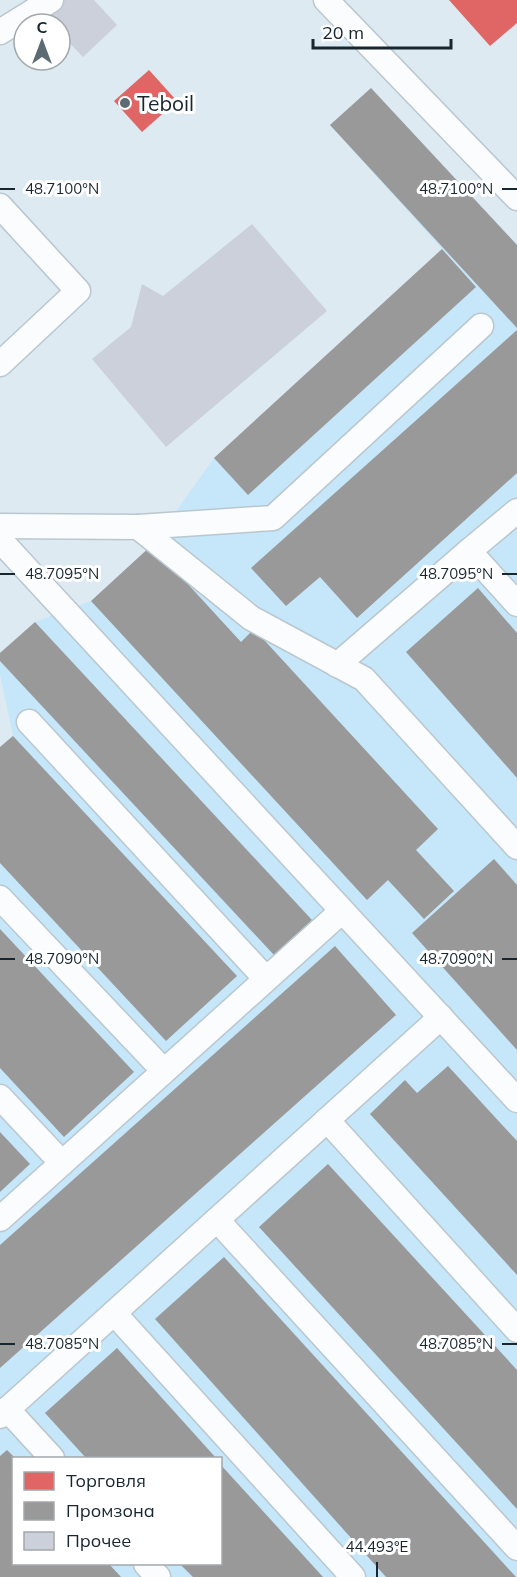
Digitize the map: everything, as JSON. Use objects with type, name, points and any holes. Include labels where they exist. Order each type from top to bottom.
[{"type":"lane","points":[[0,32],[51,0]]},
{"type":"lane","points":[[326,0],[517,198]]},
{"type":"lane","points":[[0,206],[78,291],[0,364]]},
{"type":"lane","points":[[0,526],[138,527],[273,518],[481,326]]},
{"type":"lane","points":[[337,665],[517,511]]},
{"type":"lane","points":[[138,527],[251,618],[364,679],[517,847]]},
{"type":"lane","points":[[0,540],[517,1100]]},
{"type":"lane","points":[[470,552],[517,604]]},
{"type":"lane","points":[[29,722],[266,979]]},
{"type":"lane","points":[[0,898],[164,1071]]},
{"type":"lane","points":[[0,1219],[342,911]]},
{"type":"lane","points":[[50,1457],[4,1412],[441,1017]]},
{"type":"lane","points":[[0,1097],[62,1163]]},
{"type":"lane","points":[[327,1120],[517,1330]]},
{"type":"lane","points":[[217,1220],[517,1548]]},
{"type":"lane","points":[[114,1313],[353,1577]]},
{"type":"lane","points":[[148,1565],[158,1577]]},
{"type":"shaded area","points":[[371,88],[517,245],[517,1577],[0,1577],[0,748],[13,735],[0,675],[0,653],[35,622],[91,601],[152,545],[214,458],[442,249],[330,125]]},
{"type":"building: Торговля","points":[[449,0],[517,0],[517,23],[490,46]]},
{"type":"building: Торговля","points":[[149,70],[177,101],[142,132],[114,101]]},
{"type":"building: Промзона","points":[[371,88],[517,245],[517,328],[330,125]]},
{"type":"building: Промзона","points":[[442,249],[476,287],[248,495],[214,458]]},
{"type":"building: Промзона","points":[[517,330],[517,473],[357,618],[320,577],[286,606],[251,568]]},
{"type":"building: Промзона","points":[[152,545],[241,642],[254,629],[438,829],[416,850],[454,891],[424,919],[388,880],[367,900],[91,601]]},
{"type":"building: Промзона","points":[[478,588],[517,633],[517,778],[406,652]]},
{"type":"building: Промзона","points":[[35,622],[312,920],[274,955],[0,661],[0,653]]},
{"type":"building: Промзона","points":[[13,736],[237,976],[166,1041],[0,863],[0,747]]},
{"type":"building: Промзона","points":[[494,859],[517,885],[517,1050],[412,933]]},
{"type":"building: Промзона","points":[[0,929],[134,1072],[64,1137],[0,1068]]},
{"type":"building: Промзона","points":[[335,946],[396,1015],[0,1368],[0,1245]]},
{"type":"building: Промзона","points":[[448,1066],[517,1141],[517,1275],[370,1114],[405,1080],[417,1093]]},
{"type":"building: Промзона","points":[[0,1132],[30,1164],[0,1192]]},
{"type":"building: Промзона","points":[[328,1164],[517,1370],[517,1509],[259,1227]]},
{"type":"building: Промзона","points":[[224,1257],[516,1577],[386,1577],[155,1319]]},
{"type":"building: Промзона","points":[[117,1348],[215,1457],[85,1457],[45,1413]]},
{"type":"building: Промзона","points":[[7,1450],[14,1457],[12,1457],[12,1565],[110,1565],[121,1577],[0,1577],[0,1456]]},
{"type":"building: Промзона","points":[[222,1466],[323,1577],[193,1577],[181,1565],[222,1565]]},
{"type":"building: Прочее","points":[[29,0],[94,0],[117,25],[83,57],[72,46],[72,12],[40,12]]},
{"type":"building: Прочее","points":[[252,224],[327,311],[166,447],[92,359],[131,327],[142,284],[163,296]]},
{"type":"place","name":"Teboil","points":[[125,103]]}]
